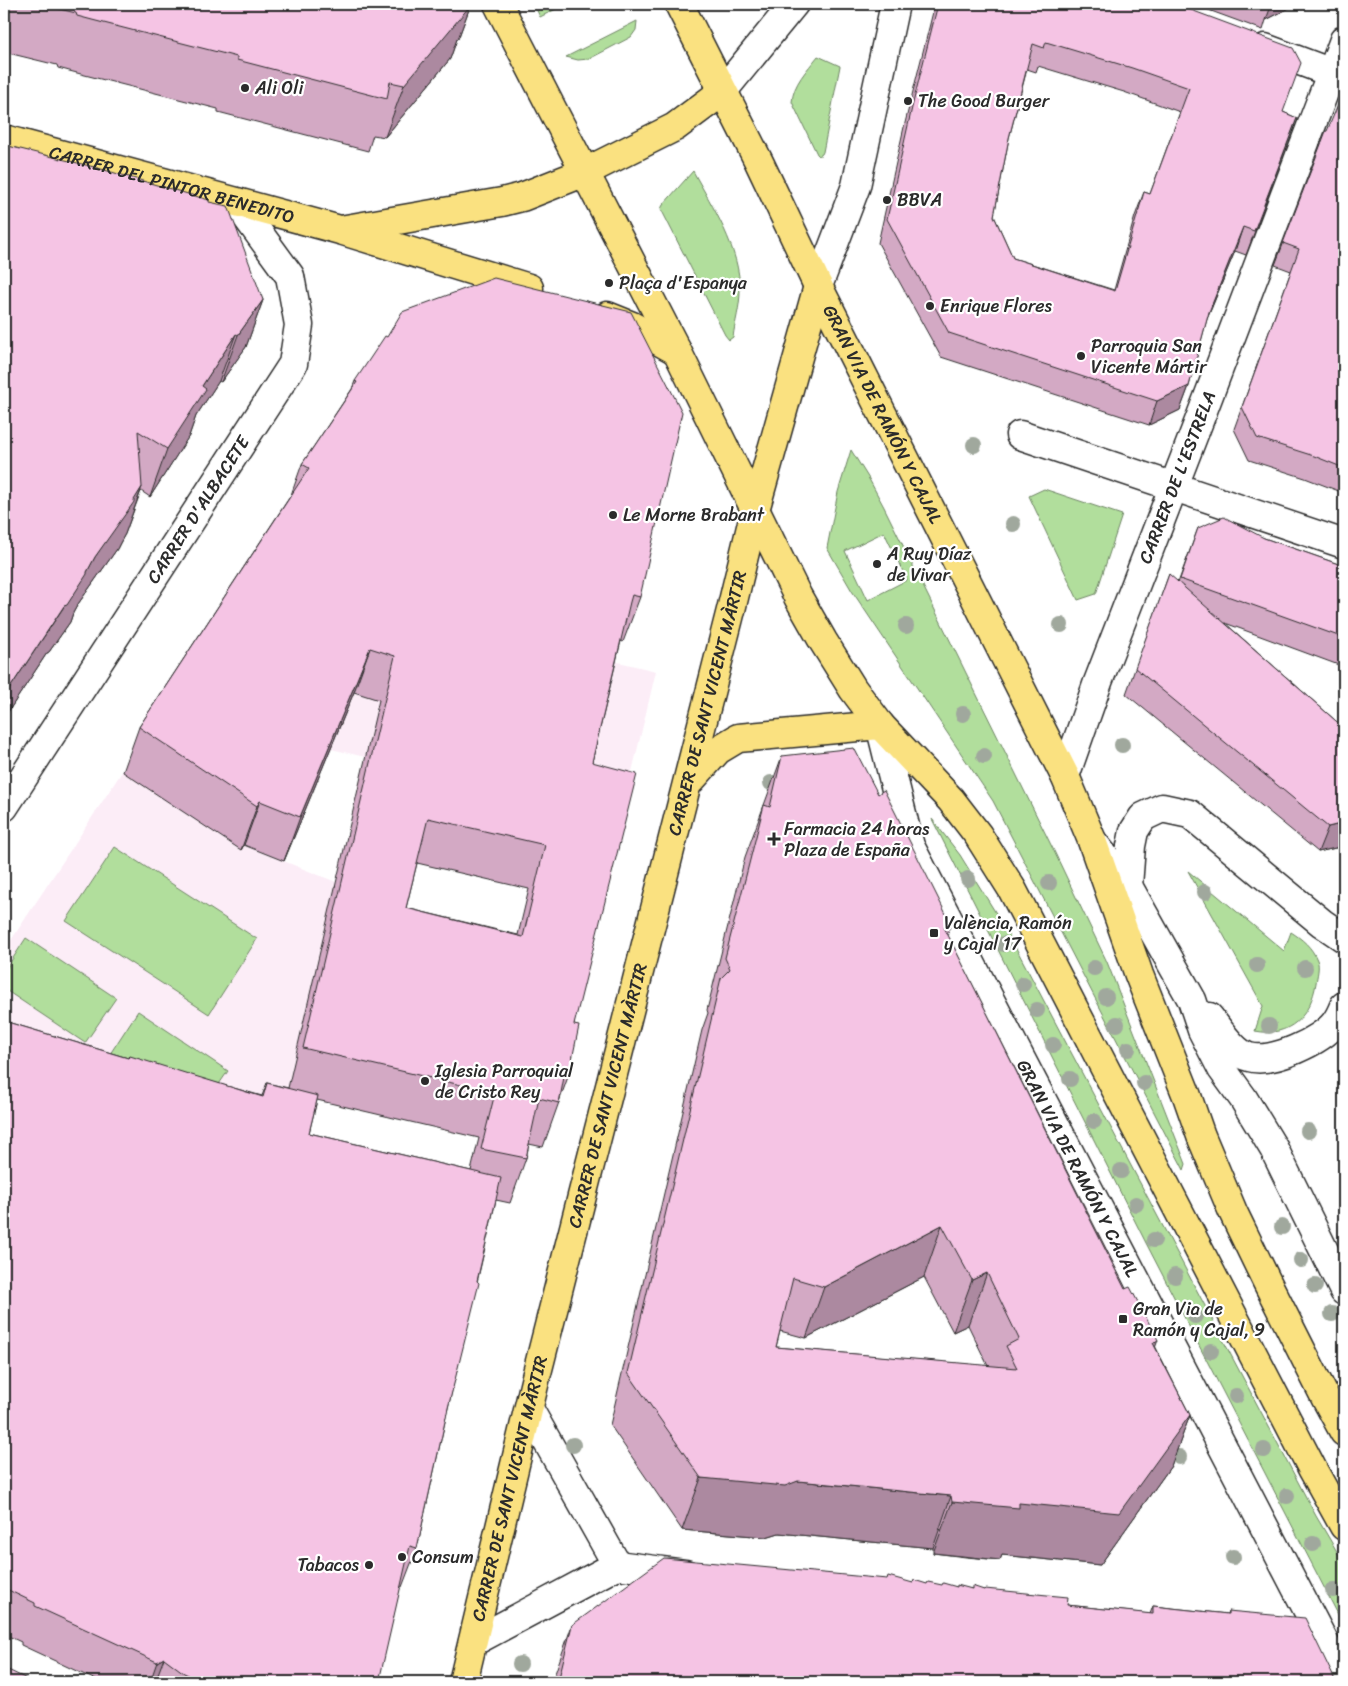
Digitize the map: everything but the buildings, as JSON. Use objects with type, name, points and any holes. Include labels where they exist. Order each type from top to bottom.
[{"type":"main road","points":[[498,4],[677,351],[755,510]]},
{"type":"main road","points":[[679,4],[759,162],[818,286],[755,510]]},
{"type":"main road","points":[[340,230],[522,197],[585,172],[675,127],[722,92]]},
{"type":"main road","name":"CARRER DEL PINTOR BENEDITO","points":[[4,139],[340,230]]},
{"type":"main road","points":[[340,230],[552,296]]},
{"type":"main road","name":"GRAN VIA DE RAMÓN Y CAJAL","points":[[818,286],[1065,776],[1091,838],[1139,975],[1215,1170],[1233,1212],[1344,1432]]},
{"type":"main road","points":[[588,308],[632,326],[677,351]]},
{"type":"main road","name":"GRAN VIA DE RAMÓN Y CAJAL","points":[[755,510],[798,597],[823,641],[854,689],[880,725],[951,800],[978,834],[1012,889],[1317,1478],[1344,1526]]},
{"type":"main road","name":"CARRER DE SANT VICENT MÀRTIR","points":[[463,1682],[529,1409],[688,783],[755,510]]},
{"type":"main road","points":[[688,783],[718,750],[738,738],[880,725]]},
{"type":"street","points":[[722,92],[794,4]]},
{"type":"street","points":[[818,286],[856,186],[895,4]]},
{"type":"street","points":[[1241,38],[1338,72]]},
{"type":"street","name":"CARRER DE L'ESTRELA","points":[[1065,776],[1098,682],[1173,487],[1338,72],[1344,40]]},
{"type":"street","name":"CARRER D'ALBACETE","points":[[4,807],[293,364],[299,325],[290,276],[236,202]]},
{"type":"street","points":[[1020,435],[1344,544]]},
{"type":"street","name":"GRAN VIA DE RAMÓN Y CAJAL","points":[[880,725],[910,846],[1344,1680]]},
{"type":"street","points":[[1128,886],[1134,831],[1143,817],[1162,808],[1190,814],[1322,923],[1344,938]]},
{"type":"street","name":"GRAN VIA DE RAMÓN Y CAJAL","points":[[1091,838],[1128,886],[1192,1000],[1202,1030],[1222,1069],[1243,1098],[1274,1148],[1344,1290]]},
{"type":"street","points":[[1192,1000],[1210,1019],[1228,1043],[1248,1057],[1270,1059],[1290,1052],[1319,1036],[1336,1023],[1344,1006]]},
{"type":"street","points":[[529,1409],[617,1565]]},
{"type":"street","points":[[473,1642],[617,1565],[714,1577]]},
{"type":"street","points":[[1299,1647],[1329,1651]]},
{"type":"shaded area","points":[[289,518],[610,660],[656,671],[621,818],[323,747],[256,850],[336,882],[295,1173],[4,1064],[4,951]]},
{"type":"green space","points":[[534,4],[566,4],[540,17]]},
{"type":"green space","points":[[637,21],[636,30],[631,37],[589,59],[578,60],[566,57]]},
{"type":"green space","points":[[818,56],[840,66],[823,152],[819,156],[792,102],[798,83]]},
{"type":"green space","points":[[693,171],[724,229],[739,275],[740,297],[733,337],[729,340],[661,209]]},
{"type":"green space","points":[[851,450],[884,507],[1107,962],[1186,1164],[1184,1170],[993,801],[852,591],[827,548],[838,492]],"holes":[[[884,532],[907,580],[868,600],[845,551]]]},
{"type":"green space","points":[[1044,489],[1122,515],[1096,594],[1078,600],[1029,496]]},
{"type":"green space","points":[[932,819],[960,855],[1007,931],[1316,1516],[1342,1560],[1344,1564],[1344,1626],[1146,1243]]},
{"type":"green space","points":[[115,847],[257,939],[209,1014],[66,921]]},
{"type":"green space","points":[[1188,871],[1284,951],[1291,932],[1312,951],[1318,965],[1316,983],[1309,1005],[1297,1022],[1279,1031],[1255,1031],[1263,1006]]},
{"type":"green space","points":[[26,938],[116,998],[85,1043],[4,989],[4,972]]},
{"type":"green space","points":[[138,1011],[228,1071],[197,1116],[108,1057]]},
{"type":"place","name":"Ali Oli","points":[[245,88]]},
{"type":"place","name":"The Good Burger","points":[[908,101]]},
{"type":"place","name":"BBVA","points":[[887,200]]},
{"type":"place","name":"Plaça d'Espanya","points":[[609,283]]},
{"type":"place","name":"Enrique Flores","points":[[930,306]]},
{"type":"place","name":"Parroquia San Vicente Mártir","points":[[1081,356]]},
{"type":"place","name":"Le Morne Brabant","points":[[613,515]]},
{"type":"place","name":"A Ruy Díaz de Vivar","points":[[877,564]]},
{"type":"place","name":"Farmacia 24 horas Plaza de España","points":[[774,839]]},
{"type":"place","name":"València, Ramón y Cajal 17","points":[[934,933]]},
{"type":"place","name":"Iglesia Parroquial de Cristo Rey","points":[[425,1081]]},
{"type":"place","name":"Gran Via de Ramón y Cajal, 9","points":[[1123,1319]]},
{"type":"place","name":"Consum","points":[[402,1557]]},
{"type":"place","name":"Tabacos","points":[[369,1565]]}]
